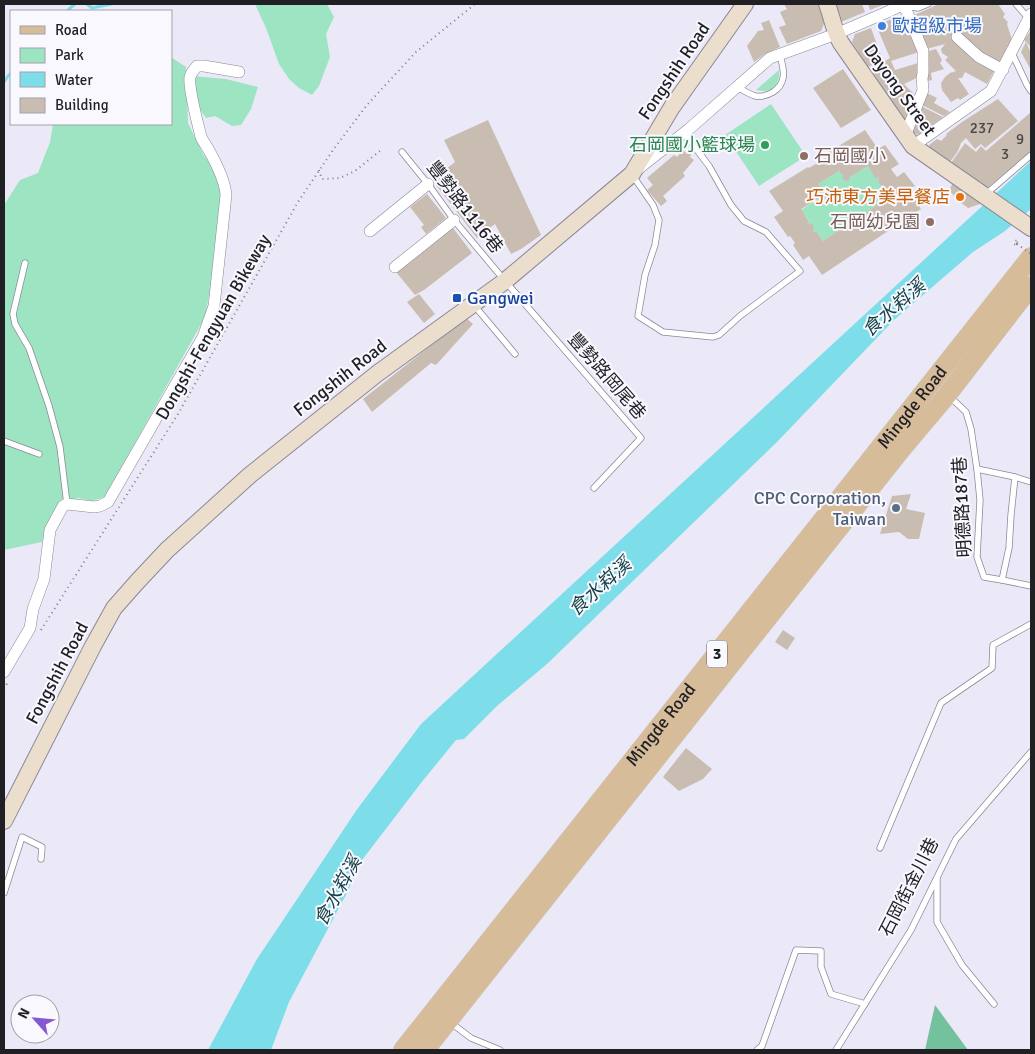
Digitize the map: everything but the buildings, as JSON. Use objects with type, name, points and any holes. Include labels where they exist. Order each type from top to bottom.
[{"type":"main road","name":"Mingde Road","points":[[425,1050],[823,534],[1031,256]]},
{"type":"main road","name":"Mingde Road","points":[[403,1050],[823,534],[899,452],[947,395],[1031,286]]},
{"type":"street","name":"Fongshih Road","points":[[4,821],[114,608],[137,582],[167,550],[250,475],[378,373],[505,281],[632,174],[672,106],[744,4]]},
{"type":"street","name":"Dayong Street","points":[[827,4],[836,34],[909,141],[1030,227]]},
{"type":"street","points":[[632,174],[684,133],[770,58],[836,34],[904,5],[923,51],[923,90],[909,141]]},
{"type":"street","points":[[909,141],[991,91],[1030,17]]},
{"type":"street","points":[[957,38],[979,57],[1003,70]]},
{"type":"street","points":[[6,676],[30,628],[33,609],[44,579],[50,530],[63,506],[67,504],[94,507],[108,502],[207,329],[214,306],[226,196],[225,184],[211,152],[201,137],[190,87],[190,78],[192,71],[197,66],[239,72]]},
{"type":"street","points":[[370,231],[428,184]]},
{"type":"street","points":[[395,267],[454,220]]},
{"type":"lane","points":[[904,5],[918,8],[928,4]]},
{"type":"lane","points":[[1016,4],[1030,17]]},
{"type":"lane","points":[[1012,52],[1031,91]]},
{"type":"lane","points":[[737,87],[754,96],[764,96],[773,93],[780,86],[784,77],[780,54]]},
{"type":"lane","points":[[632,174],[653,205],[659,220],[655,245],[645,275],[638,316],[663,332],[719,335],[740,316],[800,271],[766,232],[744,221],[731,205],[709,166],[684,133]]},
{"type":"lane","name":"豐勢路1116巷","points":[[402,152],[454,220],[505,281]]},
{"type":"lane","points":[[987,197],[1031,155]]},
{"type":"lane","points":[[25,263],[13,314],[15,324],[29,348],[49,406],[60,447],[67,504]]},
{"type":"lane","name":"豐勢路岡尾巷","points":[[505,281],[641,438],[594,488]]},
{"type":"lane","points":[[473,304],[515,354]]},
{"type":"lane","name":"明德路187巷","points":[[947,395],[966,412],[971,429],[980,500],[977,557],[984,577],[1031,586]]},
{"type":"lane","points":[[4,441],[39,454]]},
{"type":"lane","points":[[977,469],[1031,482]]},
{"type":"lane","points":[[1002,580],[1009,548],[1015,477]]},
{"type":"lane","points":[[880,848],[941,703],[992,668],[993,645],[1031,624]]},
{"type":"lane","name":"石岡街金川巷","points":[[836,1050],[912,930],[956,839],[1031,752]]},
{"type":"lane","points":[[4,893],[5,884],[22,837],[42,847],[41,859]]},
{"type":"lane","points":[[937,877],[937,922],[962,965],[994,1004]]},
{"type":"lane","points":[[757,1050],[762,1046],[796,950],[821,951],[821,967],[831,994],[865,1004]]},
{"type":"lane","points":[[448,1020],[471,1038],[500,1050]]},
{"type":"path","name":"Dongshi-Fengyuan Bikeway","points":[[41,630],[178,414],[298,202],[332,150],[367,105],[416,52],[475,4]]},
{"type":"path","points":[[320,170],[322,180],[340,178],[355,171],[381,150]]},
{"type":"path","points":[[1018,240],[1015,242],[1014,244],[1017,245],[1018,243],[1016,242],[1015,244],[1017,244],[1031,256]]},
{"type":"path","points":[[4,689],[6,676]]},
{"type":"green space","points":[[255,4],[327,4],[334,17],[326,34],[330,57],[319,86],[312,95],[299,88],[289,79],[279,64]]},
{"type":"green space","points":[[172,58],[186,67],[188,123],[203,154],[215,170],[223,200],[216,258],[205,317],[105,497],[92,501],[78,498],[62,503],[50,520],[42,542],[4,550],[4,205],[20,180],[38,173],[50,142],[53,125],[172,125]]},
{"type":"green space","points":[[779,70],[778,80],[774,88],[766,91],[756,90]]},
{"type":"green space","points":[[193,76],[226,79],[258,87],[251,109],[241,125],[232,126],[215,116],[206,118],[192,99]]},
{"type":"green space","name":"石岡國小籃球場","points":[[771,104],[806,156],[759,186],[725,135]]},
{"type":"green space","points":[[868,166],[876,178],[879,176],[878,181],[880,185],[885,186],[882,188],[889,197],[823,241],[816,231],[813,233],[813,226],[807,223],[809,221],[801,210],[824,196],[825,192],[818,184],[839,171],[843,176],[843,180],[846,181]]},
{"type":"green space","points":[[935,1005],[968,1050],[925,1050]]},
{"type":"water","name":"食水嵙溪","points":[[1031,161],[1031,209],[1005,231],[973,252],[894,320],[777,442],[547,664],[497,706],[464,739],[456,740],[359,864],[348,891],[289,1002],[271,1050],[208,1050],[257,959],[358,808],[421,724]]},
{"type":"waterway","points":[[68,10],[75,4]]},
{"type":"waterway","points":[[87,4],[92,8],[111,4]]},
{"type":"waterway","points":[[4,82],[10,74]]},
{"type":"place","name":"歐超級市場","points":[[882,26]]},
{"type":"place","name":"石岡國小籃球場","points":[[765,145]]},
{"type":"place","name":"石岡國小","points":[[804,156]]},
{"type":"place","name":"巧沛東方美早餐店","points":[[960,197]]},
{"type":"place","name":"石岡幼兒園","points":[[930,222]]},
{"type":"place","name":"Gangwei","points":[[457,298]]},
{"type":"place","name":"CPC Corporation, Taiwan","points":[[896,508]]}]
